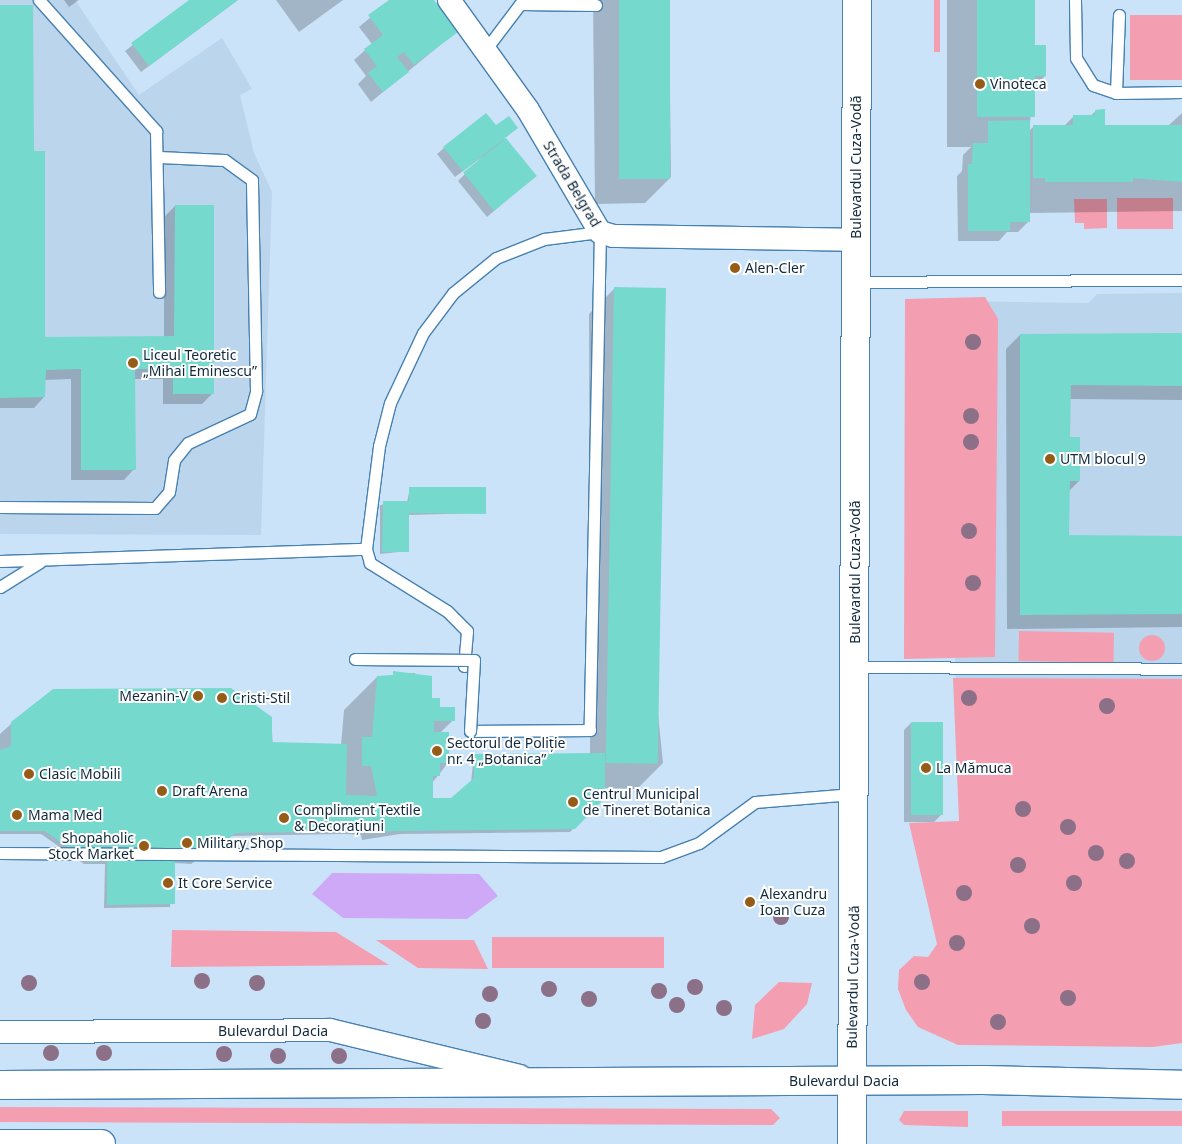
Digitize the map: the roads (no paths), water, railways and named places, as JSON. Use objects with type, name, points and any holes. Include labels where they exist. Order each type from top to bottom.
[{"type":"main road","name":"Bulevardul Cuza-Vodă","points":[[852,1144],[857,0]]},
{"type":"main road","name":"Bulevardul Dacia","points":[[0,1084],[852,1081],[1148,1082],[1182,1085]]},
{"type":"main road","points":[[0,1144],[101,1144]]},
{"type":"street","name":"Strada Belgrad","points":[[449,0],[486,49],[600,232],[613,236],[856,240]]},
{"type":"street","name":"Bulevardul Dacia","points":[[0,1032],[330,1030],[540,1081]]},
{"type":"street","name":"Bulevardul Dacia","points":[[1148,1082],[1182,1074]]},
{"type":"lane","points":[[39,0],[152,124],[160,157],[159,292]]},
{"type":"lane","points":[[1075,0],[1076,58],[1093,85],[1116,93],[1182,92]]},
{"type":"lane","points":[[486,49],[520,2],[596,6]]},
{"type":"lane","points":[[1116,93],[1119,15]]},
{"type":"lane","points":[[0,507],[155,508],[169,492],[174,460],[188,443],[242,422],[250,414],[256,390],[252,180],[224,160],[160,157]]},
{"type":"lane","points":[[355,659],[474,660],[470,731],[590,730],[600,232],[544,239],[496,258],[453,293],[423,333],[390,403],[378,446],[366,549],[370,563],[448,610],[468,631],[464,666]]},
{"type":"lane","points":[[856,282],[1182,280]]},
{"type":"lane","points":[[0,561],[366,549]]},
{"type":"lane","points":[[0,587],[42,561]]},
{"type":"lane","points":[[854,667],[1182,669]]},
{"type":"lane","points":[[0,853],[661,857],[699,843],[755,802],[853,794]]},
{"type":"place","name":"Vinoteca","points":[[980,84]]},
{"type":"place","name":"Alen-Cler","points":[[735,268]]},
{"type":"place","name":"Liceul Teoretic „Mihai Eminescu”","points":[[133,363]]},
{"type":"place","name":"UTM blocul 9","points":[[1050,459]]},
{"type":"place","name":"Mezanin-V","points":[[198,696]]},
{"type":"place","name":"Cristi-Stil","points":[[222,698]]},
{"type":"place","name":"Sectorul de Poliție nr. 4 „Botanica”","points":[[437,751]]},
{"type":"place","name":"La Mămuca","points":[[926,768]]},
{"type":"place","name":"Clasic Mobili","points":[[29,774]]},
{"type":"place","name":"Draft Arena","points":[[162,791]]},
{"type":"place","name":"Centrul Municipal de Tineret Botanica","points":[[573,802]]},
{"type":"place","name":"Mama Med","points":[[17,815]]},
{"type":"place","name":"Compliment Textile & Decorațiuni","points":[[284,818]]},
{"type":"place","name":"Military Shop","points":[[187,843]]},
{"type":"place","name":"Shopaholic Stock Market","points":[[144,846]]},
{"type":"place","name":"It Core Service","points":[[168,883]]},
{"type":"place","name":"Alexandru Ioan Cuza","points":[[750,902]]}]
